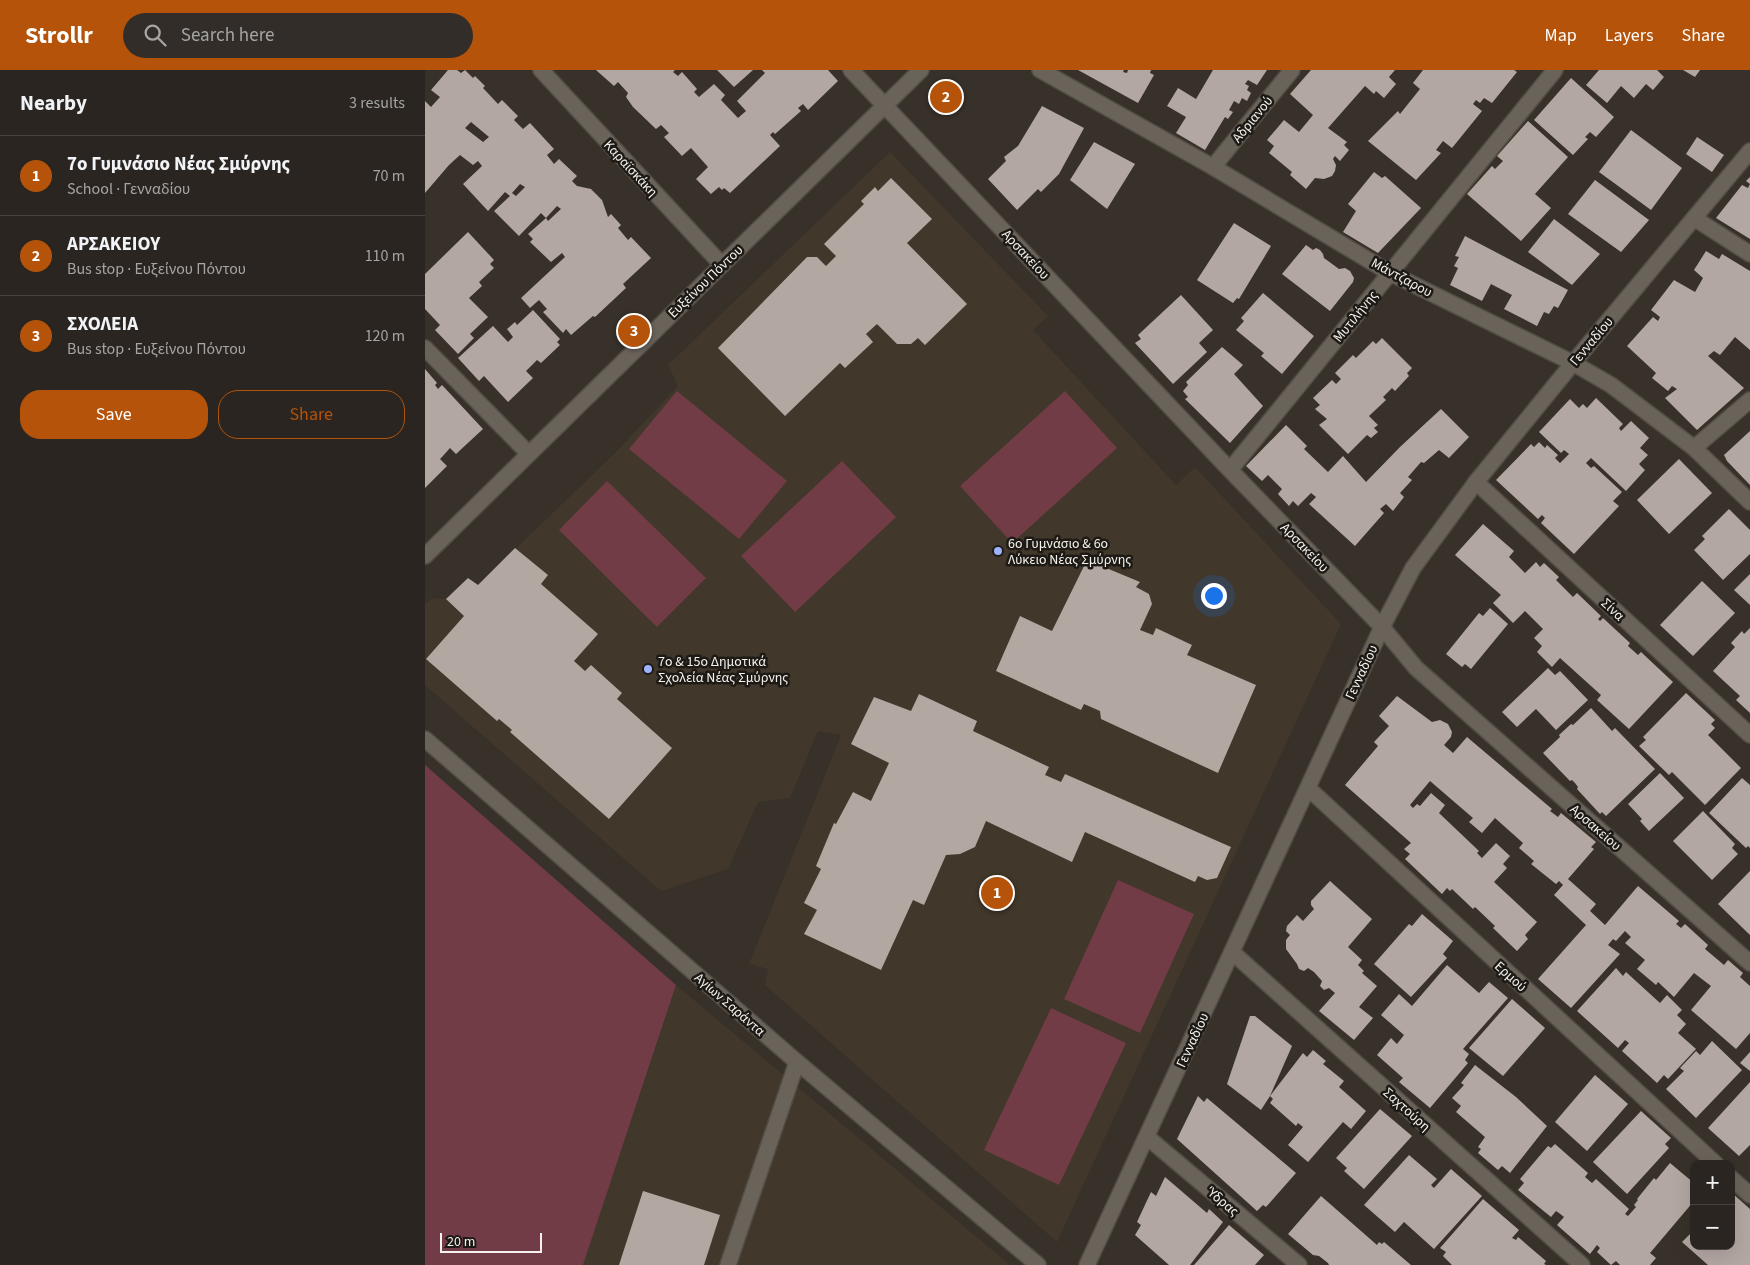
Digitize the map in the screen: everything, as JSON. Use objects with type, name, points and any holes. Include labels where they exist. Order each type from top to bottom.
[{"type":"street","name":"Καραϊσκάκη","points":[[541,70],[722,265]]},
{"type":"street","name":"Αρσακείου","points":[[851,70],[1230,470],[1382,627],[1416,668],[1750,963]]},
{"type":"street","name":"Ευξείνου Πόντου","points":[[425,556],[921,70]]},
{"type":"street","name":"Μάντζαρου","points":[[1040,70],[1213,167],[1390,273],[1573,363],[1611,385],[1694,448],[1750,502]]},
{"type":"street","name":"Αδριανού","points":[[1213,167],[1291,70]]},
{"type":"street","name":"Μυτιλήνης","points":[[1230,470],[1555,70]]},
{"type":"street","name":"Γενναδίου","points":[[1087,1265],[1382,627],[1413,568],[1476,482],[1750,151]]},
{"type":"street","points":[[1694,218],[1750,254]]},
{"type":"street","points":[[425,348],[529,454]]},
{"type":"street","points":[[1694,448],[1750,400]]},
{"type":"street","name":"Σίνα","points":[[1476,482],[1750,736]]},
{"type":"street","name":"Αγίων Σαράντα","points":[[425,739],[797,1062],[1038,1265]]},
{"type":"street","name":"Ερμού","points":[[1308,788],[1712,1160]]},
{"type":"street","name":"Σαχτούρη","points":[[1232,952],[1582,1265]]},
{"type":"street","points":[[728,1265],[797,1062]]},
{"type":"street","name":"Ύδρας","points":[[1147,1137],[1299,1265]]},
{"type":"street","points":[[1735,1182],[1750,1195]]},
{"type":"shaded area","points":[[890,152],[1048,316],[1033,330],[1176,485],[1195,467],[1341,624],[1057,1242],[765,985],[768,969],[749,964],[841,735],[818,731],[790,798],[758,802],[728,869],[661,891],[425,685],[425,604],[432,598],[446,599],[468,578],[478,585],[615,453],[678,386],[668,365]]},
{"type":"shaded area","points":[[677,391],[787,481],[739,539],[629,449]]},
{"type":"shaded area","points":[[1065,391],[1117,448],[1012,543],[960,486]]},
{"type":"shaded area","points":[[842,461],[896,517],[795,612],[741,556]]},
{"type":"shaded area","points":[[607,481],[706,578],[657,627],[559,530]]},
{"type":"shaded area","points":[[425,765],[676,985],[583,1265],[425,1265]]},
{"type":"shaded area","points":[[1118,880],[1194,914],[1140,1033],[1064,999]]},
{"type":"shaded area","points":[[676,985],[1010,1265],[583,1265]]},
{"type":"shaded area","points":[[1051,1008],[1126,1043],[1059,1185],[984,1150]]},
{"type":"building","points":[[448,70],[457,70],[461,73],[465,70],[473,78],[475,76],[498,104],[502,100],[518,116],[514,120],[523,129],[530,123],[554,149],[547,155],[554,164],[559,159],[577,176],[572,181],[577,186],[591,189],[602,200],[608,217],[611,214],[621,225],[618,228],[628,240],[631,237],[651,258],[623,284],[626,288],[595,317],[593,316],[571,335],[566,329],[563,333],[543,312],[547,309],[539,300],[530,308],[521,298],[565,257],[562,253],[551,262],[530,242],[533,239],[528,234],[546,218],[541,213],[519,236],[494,211],[510,196],[505,192],[488,211],[463,184],[482,166],[478,161],[473,165],[460,155],[425,193],[425,101],[431,107],[440,97],[431,90]],"holes":[[[471,122],[489,137],[483,142],[465,128]],[[520,184],[525,187],[516,196],[512,193]],[[557,206],[561,209],[548,221],[546,218]]]},
{"type":"building","points":[[596,70],[675,70],[673,72],[678,76],[682,72],[697,89],[694,92],[699,97],[714,84],[725,95],[721,100],[738,118],[746,111],[737,101],[765,73],[762,70],[828,70],[838,81],[808,110],[803,104],[798,108],[801,111],[775,134],[773,132],[770,135],[780,146],[730,193],[724,188],[722,190],[719,187],[711,194],[696,179],[708,167],[691,148],[682,156],[664,137],[669,133],[661,125],[656,129],[633,107],[626,97],[628,93],[618,82],[614,86]]},
{"type":"building","points":[[717,70],[753,70],[734,87]]},
{"type":"building","points":[[1078,70],[1124,70],[1123,72],[1127,73],[1128,70],[1151,70],[1150,73],[1154,75],[1138,103]]},
{"type":"building","points":[[1213,70],[1267,70],[1257,85],[1248,80],[1245,84],[1249,86],[1247,90],[1251,93],[1247,101],[1242,98],[1239,104],[1234,101],[1229,110],[1233,112],[1228,119],[1225,117],[1205,150],[1176,133],[1186,117],[1167,106],[1178,88],[1196,99]]},
{"type":"building","points":[[1311,70],[1395,70],[1389,77],[1396,84],[1384,98],[1376,91],[1374,94],[1365,86],[1328,128],[1347,142],[1344,145],[1349,150],[1340,161],[1335,156],[1333,159],[1336,165],[1332,176],[1324,179],[1315,178],[1306,189],[1290,175],[1292,172],[1269,153],[1274,146],[1267,140],[1284,120],[1299,132],[1313,115],[1290,94]]},
{"type":"building","points":[[1423,70],[1514,70],[1517,72],[1492,103],[1484,98],[1480,103],[1476,100],[1473,104],[1482,111],[1452,148],[1443,141],[1436,150],[1441,153],[1416,180],[1368,141],[1398,111],[1400,114],[1420,89],[1413,83]]},
{"type":"building","points":[[1599,70],[1657,70],[1664,77],[1653,90],[1646,84],[1634,98],[1621,86],[1607,103],[1586,85]]},
{"type":"building","points":[[1683,70],[1700,70],[1695,77]]},
{"type":"building","points":[[1571,78],[1614,117],[1596,137],[1590,132],[1585,137],[1588,139],[1573,155],[1534,120]]},
{"type":"building","points":[[1042,106],[1084,128],[1059,174],[1041,192],[1038,189],[1017,210],[988,179],[1006,161],[1004,157],[1018,146]]},
{"type":"building","points":[[1528,121],[1568,157],[1535,194],[1551,208],[1521,241],[1467,194],[1492,166],[1495,169],[1503,161],[1497,156]]},
{"type":"building","points":[[1631,130],[1682,168],[1651,210],[1599,172]]},
{"type":"building","points":[[1697,137],[1724,155],[1712,172],[1686,154]]},
{"type":"building","points":[[1094,142],[1135,164],[1107,209],[1070,180]]},
{"type":"building","points":[[1374,172],[1382,178],[1385,176],[1421,208],[1378,253],[1343,232],[1356,211],[1348,204]]},
{"type":"building","points":[[891,178],[932,219],[907,243],[967,304],[925,345],[918,338],[911,344],[897,344],[877,324],[866,334],[873,342],[845,368],[840,363],[785,416],[718,348],[807,257],[817,257],[826,266],[836,256],[824,244],[864,204],[861,201],[875,187],[878,191]]},
{"type":"building","points":[[1595,180],[1649,220],[1621,252],[1568,214]]},
{"type":"building","points":[[1750,184],[1750,239],[1716,218],[1742,185],[1748,188]]},
{"type":"building","points":[[1554,219],[1600,254],[1572,285],[1528,252]]},
{"type":"building","points":[[1234,223],[1271,246],[1239,299],[1237,298],[1233,303],[1197,280]]},
{"type":"building","points":[[468,232],[494,260],[490,264],[494,268],[479,282],[482,286],[469,298],[488,317],[470,334],[474,338],[458,354],[435,330],[440,325],[425,309],[425,274]]},
{"type":"building","points":[[1465,236],[1568,290],[1558,308],[1554,306],[1549,314],[1544,312],[1537,326],[1504,309],[1512,295],[1491,284],[1482,301],[1450,285],[1458,268],[1454,266],[1459,257],[1455,256]]},
{"type":"building","points":[[1306,245],[1313,250],[1316,248],[1320,250],[1324,258],[1339,269],[1345,268],[1350,271],[1354,278],[1353,282],[1330,311],[1282,274]]},
{"type":"building","points":[[1706,251],[1719,259],[1722,254],[1750,271],[1750,350],[1735,337],[1720,355],[1714,351],[1708,356],[1744,388],[1697,430],[1665,398],[1677,389],[1672,386],[1668,391],[1652,378],[1656,373],[1627,346],[1653,317],[1658,321],[1660,317],[1651,310],[1674,280],[1695,292],[1703,278],[1694,270]]},
{"type":"building","points":[[1263,293],[1314,336],[1282,374],[1261,356],[1264,353],[1236,330],[1244,321],[1241,318]]},
{"type":"building","points":[[1181,295],[1213,330],[1199,343],[1207,352],[1173,384],[1135,343],[1141,339],[1138,335]]},
{"type":"building","points":[[533,310],[560,339],[557,342],[560,345],[541,363],[537,360],[526,371],[533,378],[508,402],[484,376],[479,381],[458,358],[493,326],[508,342],[513,337],[507,329],[515,322],[517,325]]},
{"type":"building","points":[[1382,338],[1412,368],[1407,373],[1409,376],[1395,391],[1392,388],[1383,397],[1386,400],[1369,416],[1378,425],[1374,428],[1378,432],[1371,438],[1367,435],[1348,454],[1319,425],[1327,419],[1315,409],[1320,405],[1313,398],[1332,380],[1336,384],[1341,379],[1335,373],[1353,355],[1356,358],[1373,341],[1376,344]]},
{"type":"building","points":[[1222,347],[1243,365],[1234,374],[1263,406],[1230,443],[1185,399],[1188,397],[1183,391],[1188,385],[1186,382]]},
{"type":"building","points":[[425,369],[437,383],[435,385],[438,389],[442,385],[483,429],[456,454],[450,448],[440,459],[447,466],[425,488]]},
{"type":"building","points":[[1596,398],[1623,424],[1619,428],[1621,431],[1631,421],[1649,438],[1640,448],[1648,455],[1639,464],[1645,470],[1626,491],[1591,458],[1586,463],[1591,468],[1594,466],[1622,492],[1613,501],[1619,506],[1574,554],[1541,523],[1545,518],[1542,515],[1538,519],[1496,480],[1531,444],[1534,447],[1539,442],[1545,448],[1547,445],[1558,455],[1555,458],[1560,463],[1569,454],[1564,450],[1561,453],[1539,432],[1570,399],[1579,408],[1583,404],[1587,408]]},
{"type":"building","points":[[1441,409],[1469,437],[1449,458],[1439,450],[1424,463],[1421,462],[1408,477],[1412,480],[1400,493],[1404,497],[1393,511],[1386,504],[1380,509],[1384,513],[1355,546],[1309,504],[1316,497],[1311,493],[1298,506],[1293,501],[1289,506],[1278,494],[1282,489],[1268,475],[1262,481],[1246,466],[1286,425],[1307,446],[1304,449],[1328,472],[1343,456],[1366,482]]},
{"type":"building","points":[[1750,431],[1750,485],[1727,461],[1724,455]]},
{"type":"building","points":[[1679,459],[1712,493],[1669,534],[1637,500]]},
{"type":"building","points":[[1729,509],[1750,530],[1750,554],[1723,580],[1694,550],[1705,539],[1702,536]]},
{"type":"building","points":[[1483,524],[1514,551],[1509,557],[1525,573],[1536,562],[1540,567],[1544,563],[1559,577],[1556,580],[1573,597],[1577,593],[1601,616],[1598,619],[1600,621],[1603,618],[1630,643],[1628,646],[1638,655],[1641,652],[1673,682],[1629,729],[1597,700],[1601,695],[1560,658],[1552,667],[1537,652],[1542,646],[1534,638],[1543,629],[1525,611],[1513,623],[1493,603],[1501,595],[1455,555]]},
{"type":"building","points":[[515,548],[548,575],[541,584],[598,634],[574,661],[585,671],[591,665],[622,693],[617,699],[672,748],[609,819],[510,732],[512,730],[499,719],[497,721],[426,659],[464,616],[446,599],[468,578],[478,585]]},
{"type":"building","points":[[1087,560],[1140,582],[1136,587],[1149,594],[1152,604],[1140,630],[1153,635],[1156,628],[1192,645],[1187,655],[1256,685],[1218,773],[1101,719],[1100,711],[1084,704],[1081,710],[996,671],[1020,616],[1052,631]]},
{"type":"building","points":[[1750,574],[1750,605],[1734,590]]},
{"type":"building","points":[[1702,581],[1735,613],[1693,656],[1660,625]]},
{"type":"building","points":[[1490,608],[1508,624],[1471,669],[1465,664],[1462,667],[1446,654],[1479,613],[1483,616]]},
{"type":"building","points":[[1750,628],[1750,713],[1736,700],[1740,696],[1713,671],[1735,647],[1731,643],[1742,631],[1744,634]]},
{"type":"building","points":[[1548,668],[1555,675],[1560,671],[1588,700],[1556,730],[1536,709],[1517,727],[1502,712]]},
{"type":"building","points":[[1686,693],[1715,720],[1711,724],[1715,728],[1708,735],[1741,768],[1705,805],[1672,772],[1669,775],[1639,746],[1646,740],[1643,737]]},
{"type":"building","points":[[919,694],[977,721],[973,731],[1049,767],[1045,775],[1061,782],[1065,774],[1231,847],[1217,878],[1207,880],[1198,876],[1195,882],[1085,832],[1072,862],[986,821],[975,847],[960,854],[946,855],[924,905],[913,900],[881,970],[804,934],[817,910],[804,903],[821,869],[816,866],[834,823],[836,824],[853,792],[871,801],[889,763],[851,744],[874,697],[911,711]]},
{"type":"building","points":[[1397,696],[1432,722],[1440,720],[1448,724],[1452,732],[1451,737],[1444,745],[1453,753],[1467,737],[1552,809],[1550,811],[1558,817],[1561,813],[1596,842],[1591,847],[1594,849],[1568,879],[1596,904],[1590,911],[1605,925],[1638,886],[1679,921],[1676,924],[1681,928],[1685,924],[1708,945],[1705,949],[1724,965],[1728,960],[1743,973],[1740,977],[1750,986],[1750,1033],[1736,1049],[1691,1010],[1711,986],[1694,973],[1674,997],[1658,982],[1656,985],[1637,969],[1645,960],[1625,943],[1631,937],[1625,931],[1616,941],[1613,939],[1608,945],[1620,954],[1571,1008],[1538,979],[1586,925],[1554,895],[1563,885],[1559,881],[1556,884],[1531,864],[1534,861],[1519,848],[1523,843],[1495,818],[1482,833],[1469,822],[1473,818],[1430,781],[1410,805],[1413,808],[1417,804],[1420,806],[1431,793],[1445,805],[1439,813],[1479,851],[1477,853],[1482,858],[1496,843],[1510,856],[1503,864],[1507,868],[1494,882],[1537,922],[1525,935],[1528,939],[1517,951],[1475,907],[1473,909],[1452,889],[1450,891],[1447,888],[1442,894],[1405,859],[1410,854],[1404,849],[1411,843],[1345,785],[1378,746],[1374,742],[1389,726],[1379,716]]},
{"type":"building","points":[[1591,708],[1612,731],[1615,728],[1655,769],[1606,816],[1602,812],[1600,814],[1577,789],[1578,787],[1575,783],[1572,780],[1570,781],[1543,753],[1560,737],[1559,735]]},
{"type":"building","points":[[1660,773],[1684,798],[1649,831],[1640,821],[1642,819],[1628,804]]},
{"type":"building","points":[[1742,778],[1750,785],[1750,848],[1748,846],[1746,848],[1709,813]]},
{"type":"building","points":[[1703,811],[1735,844],[1732,848],[1738,854],[1712,880],[1673,841]]},
{"type":"building","points":[[1750,871],[1750,935],[1718,904]]},
{"type":"building","points":[[1330,881],[1372,919],[1348,947],[1362,960],[1358,965],[1364,971],[1362,973],[1377,986],[1359,1007],[1373,1018],[1354,1040],[1319,1011],[1335,993],[1329,988],[1324,990],[1320,986],[1322,981],[1308,968],[1304,971],[1299,969],[1286,949],[1286,940],[1290,935],[1286,931],[1287,926],[1297,915],[1303,921],[1314,909],[1311,901]]},
{"type":"building","points":[[1422,914],[1453,941],[1443,954],[1447,958],[1411,997],[1374,964],[1409,924],[1412,926]]},
{"type":"building","points":[[1447,965],[1479,993],[1489,982],[1508,998],[1463,1049],[1469,1054],[1465,1060],[1468,1063],[1430,1108],[1399,1082],[1403,1078],[1377,1055],[1391,1038],[1397,1044],[1404,1035],[1381,1015],[1399,994],[1412,1006]]},
{"type":"building","points":[[1616,968],[1623,976],[1626,972],[1660,1003],[1667,995],[1682,1010],[1677,1015],[1686,1024],[1678,1033],[1696,1049],[1668,1079],[1664,1075],[1657,1083],[1622,1051],[1629,1043],[1625,1040],[1618,1048],[1577,1011]]},
{"type":"building","points":[[1512,999],[1545,1028],[1503,1076],[1469,1048]]},
{"type":"building","points":[[1250,1016],[1255,1016],[1292,1046],[1270,1096],[1261,1110],[1227,1084]]},
{"type":"building","points":[[1712,1041],[1742,1070],[1696,1118],[1666,1089],[1684,1071],[1680,1068],[1696,1051],[1700,1055]]},
{"type":"building","points":[[1313,1050],[1326,1061],[1323,1064],[1344,1081],[1339,1087],[1366,1111],[1351,1129],[1343,1122],[1308,1162],[1288,1145],[1303,1127],[1298,1123],[1296,1126],[1270,1103],[1273,1099],[1270,1096],[1303,1053],[1307,1057]]},
{"type":"building","points":[[1750,1052],[1750,1071],[1740,1063]]},
{"type":"building","points":[[1475,1065],[1516,1097],[1547,1126],[1510,1173],[1502,1166],[1498,1170],[1478,1153],[1481,1149],[1478,1147],[1485,1137],[1456,1112],[1461,1106],[1452,1098],[1464,1085],[1461,1083]]},
{"type":"building","points":[[1595,1075],[1628,1104],[1587,1151],[1555,1122]]},
{"type":"building","points":[[1750,1082],[1750,1145],[1739,1156],[1708,1128]]},
{"type":"building","points":[[1198,1096],[1204,1102],[1207,1098],[1296,1173],[1266,1207],[1263,1205],[1257,1211],[1177,1139]]},
{"type":"building","points":[[1380,1109],[1412,1136],[1364,1189],[1344,1171],[1347,1168],[1336,1158]]},
{"type":"building","points":[[1641,1111],[1671,1138],[1665,1144],[1669,1148],[1627,1194],[1593,1162]]},
{"type":"building","points":[[1555,1144],[1588,1173],[1585,1177],[1592,1183],[1596,1179],[1629,1209],[1625,1214],[1628,1216],[1636,1207],[1634,1205],[1637,1199],[1654,1178],[1656,1180],[1670,1163],[1690,1180],[1690,1206],[1650,1253],[1656,1258],[1650,1265],[1620,1265],[1616,1261],[1611,1265],[1597,1252],[1600,1248],[1597,1245],[1590,1254],[1557,1225],[1564,1217],[1556,1211],[1551,1217],[1518,1190],[1524,1183],[1520,1179],[1548,1146],[1551,1148]]},
{"type":"building","points":[[1409,1155],[1437,1179],[1431,1185],[1434,1188],[1451,1169],[1482,1196],[1434,1249],[1404,1222],[1395,1232],[1364,1205]]},
{"type":"building","points":[[1165,1177],[1207,1213],[1209,1209],[1223,1222],[1190,1265],[1169,1265],[1135,1235],[1141,1225],[1137,1222],[1151,1192],[1156,1196]]},
{"type":"building","points":[[643,1191],[720,1215],[704,1265],[619,1265]]},
{"type":"building","points":[[1321,1196],[1377,1245],[1379,1242],[1382,1244],[1384,1242],[1411,1265],[1329,1265],[1319,1256],[1313,1255],[1288,1234]]},
{"type":"building","points":[[1735,1196],[1750,1209],[1750,1265],[1708,1265],[1691,1250],[1735,1250]]},
{"type":"building","points":[[1483,1199],[1519,1230],[1512,1238],[1516,1240],[1518,1237],[1546,1261],[1544,1264],[1546,1265],[1452,1265],[1443,1256],[1446,1252],[1440,1248]]},
{"type":"building","points":[[1229,1225],[1264,1255],[1255,1265],[1194,1265]]},
{"type":"building","points":[[1690,1234],[1690,1249],[1682,1242]]},
{"type":"place","name":"ΑΡΣΑΚΕΙΟΥ","points":[[946,97]]},
{"type":"place","name":"ΣΧΟΛΕΙΑ","points":[[634,331]]},
{"type":"place","name":"6ο Γυμνάσιο & 6ο Λύκειο Νέας Σμύρνης","points":[[998,551]]},
{"type":"place","name":"7ο & 15ο Δημοτικά Σχολεία Νέας Σμύρνης","points":[[648,669]]},
{"type":"place","name":"7ο Γυμνάσιο Νέας Σμύρνης","points":[[997,893]]}]
